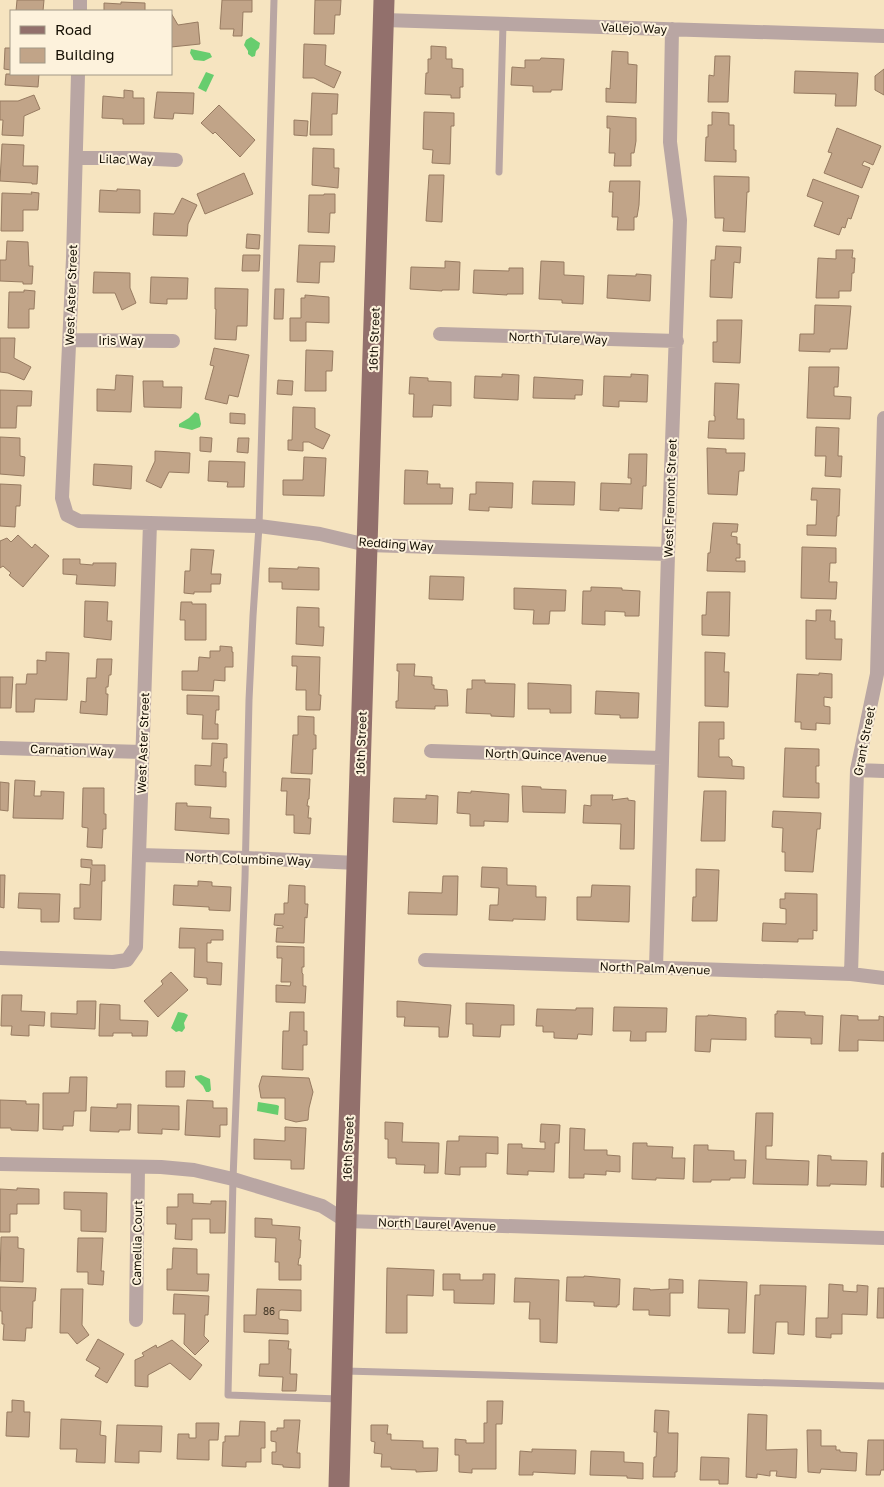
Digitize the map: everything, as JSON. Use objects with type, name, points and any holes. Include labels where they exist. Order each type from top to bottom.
[{"type":"main road","name":"16th Street","points":[[339,1487],[384,10]]},
{"type":"street","name":"Vallejo Way","points":[[384,10],[503,24],[884,36]]},
{"type":"street","name":"West Fremont Street","points":[[656,968],[680,220],[670,142],[672,29]]},
{"type":"street","name":"West Aster Street","points":[[67,515],[62,498],[78,75]]},
{"type":"street","name":"Lilac Way","points":[[76,158],[176,160]]},
{"type":"street","name":"North Tulare Way","points":[[440,334],[676,341]]},
{"type":"street","name":"Iris Way","points":[[69,340],[173,341]]},
{"type":"street","name":"Grant Street","points":[[851,974],[857,770],[877,674],[882,559],[884,418]]},
{"type":"street","name":"Redding Way","points":[[67,515],[79,521],[260,526],[320,534],[368,545],[668,554]]},
{"type":"street","name":"West Aster Street","points":[[0,958],[113,962],[128,960],[136,947],[150,523]]},
{"type":"street","name":"Carnation Way","points":[[0,748],[143,752]]},
{"type":"street","name":"North Quince Avenue","points":[[431,751],[662,758]]},
{"type":"street","points":[[857,770],[884,771]]},
{"type":"street","name":"North Columbine Way","points":[[139,855],[358,863]]},
{"type":"street","name":"North Palm Avenue","points":[[425,960],[851,974],[884,978]]},
{"type":"street","points":[[0,1164],[194,1170],[233,1179],[322,1206],[346,1221]]},
{"type":"street","name":"Camellia Court","points":[[136,1320],[138,1167]]},
{"type":"street","name":"North Laurel Avenue","points":[[346,1221],[884,1238]]},
{"type":"lane","points":[[274,0],[260,526],[252,616],[246,858],[233,1179],[228,1395],[341,1399]]},
{"type":"lane","points":[[499,172],[503,24]]},
{"type":"lane","points":[[342,1370],[884,1386]]},
{"type":"shaded area","points":[[251,37],[260,43],[255,56],[252,57],[248,54],[244,45],[246,40]]},
{"type":"shaded area","points":[[191,49],[210,53],[212,57],[204,61],[194,60],[190,53]]},
{"type":"shaded area","points":[[206,72],[214,75],[206,92],[198,88]]},
{"type":"shaded area","points":[[195,412],[199,414],[200,427],[192,430],[179,427],[179,424]]},
{"type":"shaded area","points":[[178,1012],[188,1015],[182,1032],[176,1032],[171,1028]]},
{"type":"shaded area","points":[[201,1075],[210,1079],[211,1090],[209,1092],[206,1092],[195,1078],[195,1076]]},
{"type":"shaded area","points":[[258,1102],[279,1106],[278,1115],[257,1111]]},
{"type":"building","points":[[17,0],[44,0],[43,10],[16,10]]},
{"type":"building","points":[[222,0],[252,0],[252,12],[243,12],[242,36],[233,36],[234,29],[220,29]]},
{"type":"building","points":[[315,0],[341,0],[340,15],[335,15],[334,34],[314,34]]},
{"type":"building","points":[[121,2],[145,3],[145,10],[104,10],[104,3],[121,4]]},
{"type":"building","points":[[172,15],[178,25],[198,22],[200,44],[172,47]]},
{"type":"building","points":[[304,44],[326,45],[325,65],[341,72],[334,88],[314,78],[303,78]]},
{"type":"building","points":[[431,46],[446,47],[446,59],[452,59],[452,68],[463,69],[463,87],[460,87],[460,98],[451,98],[451,95],[425,94],[428,59],[431,59]]},
{"type":"building","points":[[5,48],[10,48],[10,70],[4,69]]},
{"type":"building","points":[[612,51],[628,52],[628,64],[637,65],[636,103],[606,102],[606,88],[610,89]]},
{"type":"building","points":[[715,56],[730,56],[728,102],[708,102],[709,75],[714,76]]},
{"type":"building","points":[[541,58],[564,59],[562,90],[533,92],[533,86],[511,85],[512,67],[525,68],[525,60],[540,60]]},
{"type":"building","points":[[884,69],[884,95],[875,90],[875,76]]},
{"type":"building","points":[[795,71],[858,73],[856,106],[835,106],[836,94],[794,93]]},
{"type":"building","points":[[6,74],[39,75],[38,87],[5,85]]},
{"type":"building","points":[[124,90],[133,91],[133,98],[144,98],[144,124],[123,124],[123,119],[102,118],[103,96],[124,98]]},
{"type":"building","points":[[157,92],[194,93],[193,114],[174,113],[173,119],[154,118]]},
{"type":"building","points":[[312,93],[338,94],[337,114],[332,114],[332,135],[310,135]]},
{"type":"building","points":[[34,95],[40,109],[24,116],[23,136],[2,135],[3,120],[0,120],[0,101],[18,101]]},
{"type":"building","points":[[219,105],[255,140],[240,157],[215,132],[213,134],[201,123]]},
{"type":"building","points":[[424,112],[454,113],[454,126],[451,126],[450,164],[432,163],[433,150],[423,149]]},
{"type":"building","points":[[712,112],[729,113],[729,125],[734,125],[736,162],[705,161],[706,137],[708,137],[708,125],[712,125]]},
{"type":"building","points":[[607,116],[636,118],[636,141],[634,153],[631,153],[631,166],[614,166],[615,153],[609,153],[610,128],[607,128]]},
{"type":"building","points":[[294,120],[308,121],[307,136],[294,135]]},
{"type":"building","points":[[837,128],[881,146],[873,165],[864,161],[862,165],[870,168],[862,188],[824,173],[832,153],[828,152]]},
{"type":"building","points":[[2,144],[24,145],[23,166],[38,166],[37,184],[0,181]]},
{"type":"building","points":[[313,148],[334,149],[334,168],[339,168],[338,188],[312,185]]},
{"type":"building","points":[[244,173],[253,194],[205,214],[197,194]]},
{"type":"building","points":[[429,175],[444,175],[442,222],[426,221]]},
{"type":"building","points":[[714,176],[749,177],[745,232],[723,231],[724,218],[715,218]]},
{"type":"building","points":[[813,179],[859,196],[851,219],[848,218],[845,228],[842,227],[839,235],[814,226],[823,202],[807,196]]},
{"type":"building","points":[[610,181],[640,181],[639,205],[637,217],[634,217],[634,230],[617,230],[618,217],[612,217],[613,192],[609,192]]},
{"type":"building","points":[[117,189],[140,190],[140,213],[99,212],[100,190],[117,191]]},
{"type":"building","points":[[31,192],[39,193],[38,210],[23,210],[23,231],[1,231],[2,193],[32,194]]},
{"type":"building","points":[[335,194],[335,213],[330,213],[329,233],[308,232],[309,195]]},
{"type":"building","points":[[182,198],[197,205],[188,224],[187,236],[153,235],[154,213],[174,214]]},
{"type":"building","points":[[247,234],[260,235],[259,249],[246,248]]},
{"type":"building","points":[[7,241],[28,242],[29,266],[33,266],[32,284],[0,281],[0,260],[6,260]]},
{"type":"building","points":[[299,245],[335,246],[334,262],[320,262],[319,283],[297,282]]},
{"type":"building","points":[[716,246],[741,247],[740,263],[734,262],[732,298],[710,297],[711,260],[715,260]]},
{"type":"building","points":[[836,250],[853,250],[852,258],[855,258],[851,291],[839,291],[839,298],[816,298],[818,258],[836,259]]},
{"type":"building","points":[[243,255],[260,255],[259,271],[242,271]]},
{"type":"building","points":[[445,261],[460,262],[459,290],[410,289],[411,267],[445,268]]},
{"type":"building","points":[[541,261],[564,262],[564,275],[584,276],[583,304],[562,303],[562,300],[539,299]]},
{"type":"building","points":[[509,268],[523,268],[523,294],[473,293],[474,270],[509,271]]},
{"type":"building","points":[[94,272],[130,273],[130,288],[136,303],[122,310],[115,293],[93,293]]},
{"type":"building","points":[[636,274],[651,275],[650,301],[607,298],[608,275],[636,276]]},
{"type":"building","points":[[151,277],[188,278],[187,299],[167,299],[167,304],[150,303]]},
{"type":"building","points":[[215,288],[248,289],[247,326],[237,326],[236,340],[215,339]]},
{"type":"building","points":[[275,289],[284,289],[283,319],[274,319]]},
{"type":"building","points":[[24,290],[35,291],[34,309],[29,309],[29,328],[8,328],[9,292],[24,292]]},
{"type":"building","points":[[305,295],[329,297],[329,323],[306,322],[306,341],[290,341],[290,318],[301,318],[301,298],[305,298]]},
{"type":"building","points":[[815,305],[851,306],[847,349],[830,349],[830,352],[799,351],[800,334],[814,334]]},
{"type":"building","points":[[717,320],[742,320],[740,363],[713,362],[713,342],[717,342]]},
{"type":"building","points":[[0,338],[15,338],[14,358],[31,367],[24,380],[8,373],[0,372]]},
{"type":"building","points":[[214,348],[249,355],[238,397],[229,395],[227,404],[205,399],[214,366],[210,365]]},
{"type":"building","points":[[306,350],[333,351],[332,371],[326,371],[326,391],[305,391]]},
{"type":"building","points":[[809,367],[839,367],[838,387],[834,387],[834,396],[851,397],[850,419],[807,418]]},
{"type":"building","points":[[502,374],[519,375],[518,400],[474,398],[475,376],[502,377]]},
{"type":"building","points":[[631,374],[648,375],[647,402],[619,401],[619,407],[603,406],[604,376],[631,377]]},
{"type":"building","points":[[116,375],[133,376],[131,412],[97,411],[97,389],[115,390]]},
{"type":"building","points":[[410,377],[428,378],[428,381],[451,382],[451,406],[433,405],[432,417],[413,417],[414,394],[409,394]]},
{"type":"building","points":[[534,377],[583,380],[582,395],[575,395],[575,399],[533,398]]},
{"type":"building","points":[[278,380],[293,381],[292,395],[277,394]]},
{"type":"building","points":[[143,381],[163,381],[163,387],[182,387],[181,408],[144,407]]},
{"type":"building","points":[[715,383],[739,384],[737,419],[744,419],[744,439],[708,438],[709,421],[715,421]]},
{"type":"building","points":[[0,390],[32,391],[31,406],[17,406],[16,428],[0,428]]},
{"type":"building","points":[[293,407],[315,408],[315,428],[330,435],[323,449],[309,442],[303,442],[303,451],[288,450],[288,440],[292,440]]},
{"type":"building","points":[[230,413],[245,414],[245,424],[230,423]]},
{"type":"building","points":[[816,427],[839,428],[838,456],[842,456],[841,477],[825,476],[826,456],[815,456]]},
{"type":"building","points":[[0,437],[20,438],[20,456],[25,457],[24,476],[0,474]]},
{"type":"building","points":[[200,437],[212,438],[211,452],[200,451]]},
{"type":"building","points":[[238,438],[249,438],[248,453],[237,452]]},
{"type":"building","points":[[707,448],[726,449],[726,453],[745,453],[744,471],[739,471],[737,495],[708,494]]},
{"type":"building","points":[[155,451],[190,453],[189,473],[169,472],[161,488],[146,481],[155,461]]},
{"type":"building","points":[[629,454],[647,454],[646,486],[643,486],[642,509],[619,508],[619,511],[600,510],[601,483],[631,484],[631,478],[628,478]]},
{"type":"building","points":[[304,457],[326,458],[324,496],[283,495],[283,480],[303,480]]},
{"type":"building","points":[[209,461],[245,462],[244,487],[227,487],[228,482],[208,481]]},
{"type":"building","points":[[94,464],[132,466],[131,489],[93,485]]},
{"type":"building","points":[[405,470],[428,471],[427,484],[440,484],[440,488],[453,488],[452,504],[404,504]]},
{"type":"building","points":[[533,481],[575,482],[574,505],[532,504]]},
{"type":"building","points":[[476,482],[513,483],[512,508],[489,507],[489,511],[469,510],[470,494],[476,494]]},
{"type":"building","points":[[0,484],[21,485],[20,506],[16,506],[15,527],[0,526]]},
{"type":"building","points":[[812,488],[840,489],[836,536],[807,535],[807,525],[816,525],[817,500],[811,500]]},
{"type":"building","points":[[713,523],[738,524],[737,532],[732,532],[731,536],[737,537],[737,544],[740,544],[740,558],[736,558],[736,561],[745,561],[745,572],[707,571]]},
{"type":"building","points":[[18,535],[32,548],[35,544],[49,556],[23,587],[9,575],[11,573],[3,566],[0,568],[0,541],[7,538],[11,542]]},
{"type":"building","points":[[802,547],[836,548],[836,563],[830,563],[829,582],[837,582],[836,599],[801,598]]},
{"type":"building","points":[[191,549],[214,550],[211,574],[221,574],[220,584],[211,584],[211,592],[184,593],[185,571],[190,571]]},
{"type":"building","points":[[63,559],[80,559],[80,564],[93,565],[93,563],[116,563],[115,586],[76,584],[77,575],[63,574]]},
{"type":"building","points":[[298,567],[319,568],[319,590],[282,589],[282,582],[269,582],[269,568],[298,569]]},
{"type":"building","points":[[430,576],[464,577],[463,600],[429,599]]},
{"type":"building","points":[[591,587],[622,588],[622,590],[640,591],[639,616],[625,616],[625,612],[605,611],[605,625],[582,624],[583,591],[591,591]]},
{"type":"building","points":[[514,588],[566,590],[565,611],[550,611],[549,624],[533,624],[534,610],[514,609]]},
{"type":"building","points":[[707,592],[730,592],[729,636],[702,635],[702,615],[706,615]]},
{"type":"building","points":[[85,601],[108,602],[107,621],[112,621],[111,640],[84,637]]},
{"type":"building","points":[[181,602],[206,604],[206,640],[185,640],[185,620],[180,620]]},
{"type":"building","points":[[297,607],[319,608],[319,627],[324,627],[323,646],[296,644]]},
{"type":"building","points":[[816,610],[831,610],[830,621],[835,621],[835,639],[842,639],[841,660],[806,659],[806,620],[816,621]]},
{"type":"building","points":[[220,646],[232,647],[233,652],[233,667],[225,667],[225,681],[214,680],[213,691],[182,690],[182,671],[198,671],[199,657],[210,658],[210,651],[220,651]]},
{"type":"building","points":[[46,652],[69,653],[67,700],[35,699],[34,712],[16,712],[16,684],[26,684],[27,674],[37,674],[37,660],[46,661]]},
{"type":"building","points":[[705,652],[725,653],[724,672],[729,672],[728,707],[705,706]]},
{"type":"building","points":[[292,656],[320,657],[320,710],[306,710],[306,690],[296,690],[297,666],[292,666]]},
{"type":"building","points":[[97,659],[112,659],[111,675],[109,675],[108,687],[106,687],[106,694],[108,694],[107,715],[80,713],[81,701],[86,702],[87,678],[96,678]]},
{"type":"building","points":[[397,664],[415,664],[414,676],[432,677],[434,689],[447,690],[448,706],[435,706],[435,709],[396,708],[399,671],[397,671]]},
{"type":"building","points":[[819,673],[832,674],[832,698],[824,697],[824,706],[830,707],[830,724],[816,723],[816,730],[801,729],[801,722],[795,722],[797,674],[819,675]]},
{"type":"building","points":[[0,677],[13,677],[11,708],[0,708]]},
{"type":"building","points":[[472,680],[485,680],[485,683],[515,684],[514,717],[466,713],[467,689],[472,689]]},
{"type":"building","points":[[528,683],[571,685],[571,713],[550,713],[550,709],[528,709]]},
{"type":"building","points":[[596,691],[639,693],[638,718],[620,718],[620,715],[595,714]]},
{"type":"building","points":[[187,695],[219,696],[219,710],[216,710],[215,724],[218,724],[218,739],[202,739],[203,715],[187,714]]},
{"type":"building","points":[[298,716],[314,717],[316,749],[313,749],[312,774],[291,773],[293,735],[298,735]]},
{"type":"building","points":[[699,722],[724,722],[724,739],[719,739],[719,757],[729,757],[732,760],[732,766],[744,767],[744,779],[698,777]]},
{"type":"building","points":[[212,743],[227,744],[227,758],[224,758],[223,772],[226,772],[226,787],[195,785],[195,765],[211,766]]},
{"type":"building","points":[[785,748],[819,749],[816,783],[819,783],[819,798],[783,797]]},
{"type":"building","points":[[282,778],[310,779],[307,806],[309,806],[308,818],[311,818],[310,834],[294,833],[294,815],[286,815],[287,791],[281,791]]},
{"type":"building","points":[[15,780],[35,781],[34,796],[41,796],[41,791],[64,792],[63,819],[13,818]]},
{"type":"building","points":[[0,782],[9,783],[8,811],[0,810]]},
{"type":"building","points":[[522,786],[566,790],[565,813],[523,812]]},
{"type":"building","points":[[83,788],[104,788],[106,829],[103,829],[102,848],[87,847],[88,828],[82,827]]},
{"type":"building","points":[[471,791],[509,794],[508,822],[484,821],[484,826],[470,826],[470,814],[457,813],[458,792],[471,793]]},
{"type":"building","points":[[704,791],[726,791],[725,841],[701,841]]},
{"type":"building","points":[[426,795],[438,796],[437,824],[393,822],[394,798],[426,799]]},
{"type":"building","points":[[591,795],[613,795],[612,800],[628,798],[628,800],[635,801],[634,849],[620,849],[621,824],[583,823],[584,805],[591,806]]},
{"type":"building","points":[[176,803],[187,803],[187,806],[211,807],[210,818],[229,819],[229,834],[175,830]]},
{"type":"building","points":[[773,811],[821,813],[820,829],[817,829],[813,872],[785,871],[785,852],[782,852],[783,828],[772,827]]},
{"type":"building","points":[[81,859],[92,860],[92,865],[105,865],[105,881],[102,881],[101,920],[74,919],[74,908],[80,908],[80,884],[90,885],[91,868],[81,867]]},
{"type":"building","points":[[482,867],[507,868],[507,885],[536,886],[536,897],[546,897],[545,920],[489,920],[490,905],[498,905],[499,888],[481,887]]},
{"type":"building","points":[[696,869],[719,870],[717,921],[692,921],[693,897],[696,897]]},
{"type":"building","points":[[0,875],[5,875],[4,908],[0,907]]},
{"type":"building","points":[[443,876],[458,876],[457,915],[408,914],[409,892],[442,893]]},
{"type":"building","points":[[198,881],[212,882],[212,886],[231,887],[230,911],[209,910],[209,907],[173,905],[174,885],[198,886]]},
{"type":"building","points":[[289,885],[305,886],[305,904],[308,904],[307,918],[305,917],[304,943],[276,942],[277,928],[283,928],[283,926],[274,925],[275,914],[284,914],[284,903],[288,903]]},
{"type":"building","points":[[592,885],[630,886],[629,922],[577,920],[577,897],[591,897]]},
{"type":"building","points":[[19,893],[60,894],[59,922],[41,922],[41,909],[18,908]]},
{"type":"building","points":[[785,893],[817,894],[817,931],[813,930],[813,939],[798,939],[798,942],[762,941],[763,923],[786,924],[786,909],[780,908],[780,899],[785,899]]},
{"type":"building","points":[[180,928],[223,930],[223,940],[211,940],[211,943],[207,943],[207,962],[222,963],[221,985],[207,984],[207,978],[194,977],[195,948],[179,948]]},
{"type":"building","points":[[277,946],[304,947],[304,967],[302,967],[302,973],[303,986],[306,986],[305,1003],[276,1002],[276,985],[290,986],[291,982],[281,982],[282,958],[277,958]]},
{"type":"building","points":[[171,972],[188,990],[158,1017],[144,1001],[163,984],[161,981]]},
{"type":"building","points":[[2,995],[22,995],[21,1011],[45,1012],[44,1026],[29,1025],[29,1036],[11,1035],[12,1026],[1,1026]]},
{"type":"building","points":[[77,1001],[96,1001],[95,1029],[51,1027],[51,1013],[77,1014]]},
{"type":"building","points":[[397,1001],[451,1005],[448,1037],[439,1037],[439,1027],[404,1026],[405,1017],[397,1017]]},
{"type":"building","points":[[466,1003],[514,1005],[514,1025],[501,1025],[500,1037],[473,1036],[473,1024],[466,1024]]},
{"type":"building","points":[[100,1004],[120,1005],[120,1020],[148,1021],[147,1036],[132,1036],[132,1033],[113,1033],[113,1036],[99,1036]]},
{"type":"building","points":[[614,1007],[667,1008],[666,1032],[646,1032],[646,1041],[630,1041],[631,1031],[613,1031]]},
{"type":"building","points":[[576,1008],[593,1008],[592,1035],[578,1034],[577,1039],[554,1038],[554,1032],[543,1032],[543,1026],[536,1026],[537,1009],[576,1010]]},
{"type":"building","points":[[777,1011],[805,1012],[805,1015],[823,1016],[822,1044],[811,1044],[811,1038],[775,1037],[775,1014],[777,1014]]},
{"type":"building","points":[[290,1012],[304,1012],[304,1031],[307,1031],[307,1045],[303,1045],[303,1070],[282,1069],[283,1031],[289,1031]]},
{"type":"building","points":[[841,1015],[858,1016],[858,1020],[879,1020],[879,1016],[884,1017],[884,1041],[858,1040],[858,1051],[839,1051]]},
{"type":"building","points":[[696,1016],[746,1018],[746,1040],[711,1039],[710,1052],[695,1051]]},
{"type":"building","points":[[166,1071],[185,1071],[184,1087],[166,1087]]},
{"type":"building","points":[[262,1076],[309,1078],[313,1092],[308,1120],[296,1122],[285,1119],[285,1098],[261,1098],[259,1086]]},
{"type":"building","points":[[70,1077],[87,1077],[86,1111],[74,1111],[73,1126],[63,1126],[63,1130],[43,1129],[43,1093],[69,1093]]},
{"type":"building","points":[[0,1100],[26,1101],[26,1104],[39,1104],[38,1131],[0,1128]]},
{"type":"building","points":[[187,1100],[213,1101],[213,1108],[227,1108],[227,1125],[220,1125],[220,1137],[185,1135]]},
{"type":"building","points":[[117,1104],[131,1104],[130,1130],[119,1130],[119,1132],[90,1131],[91,1107],[117,1108]]},
{"type":"building","points":[[138,1105],[179,1106],[179,1130],[162,1129],[162,1134],[138,1133]]},
{"type":"building","points":[[756,1113],[773,1113],[772,1146],[766,1146],[766,1159],[809,1161],[808,1185],[753,1184]]},
{"type":"building","points":[[385,1122],[403,1123],[402,1142],[439,1143],[438,1173],[424,1173],[425,1165],[396,1164],[396,1158],[388,1158],[388,1139],[385,1139]]},
{"type":"building","points":[[541,1124],[560,1125],[559,1143],[555,1143],[554,1172],[528,1171],[528,1175],[507,1174],[508,1144],[522,1144],[522,1148],[545,1149],[545,1142],[540,1142]]},
{"type":"building","points":[[285,1127],[306,1128],[304,1169],[291,1169],[291,1160],[254,1159],[254,1139],[285,1141]]},
{"type":"building","points":[[570,1128],[585,1129],[584,1150],[607,1150],[607,1155],[620,1156],[620,1172],[606,1171],[606,1175],[584,1174],[584,1178],[569,1178]]},
{"type":"building","points":[[459,1136],[498,1137],[498,1154],[486,1153],[486,1167],[460,1167],[460,1175],[445,1174],[447,1141],[459,1141]]},
{"type":"building","points":[[633,1143],[647,1143],[647,1146],[673,1147],[672,1158],[685,1158],[684,1179],[632,1179]]},
{"type":"building","points":[[694,1145],[708,1145],[708,1150],[734,1151],[734,1160],[746,1160],[745,1178],[693,1182]]},
{"type":"building","points":[[882,1153],[884,1153],[884,1187],[881,1187]]},
{"type":"building","points":[[818,1155],[831,1156],[831,1160],[867,1161],[866,1185],[830,1184],[830,1186],[817,1186]]},
{"type":"building","points":[[17,1188],[39,1189],[39,1204],[17,1204],[17,1214],[10,1214],[10,1232],[0,1232],[0,1189],[17,1190]]},
{"type":"building","points":[[64,1192],[107,1193],[106,1232],[81,1231],[81,1210],[64,1209]]},
{"type":"building","points":[[178,1194],[193,1194],[193,1203],[211,1204],[211,1201],[226,1201],[225,1233],[210,1233],[210,1219],[192,1219],[192,1240],[175,1239],[176,1224],[167,1224],[167,1207],[178,1207]]},
{"type":"building","points":[[255,1218],[272,1219],[272,1225],[300,1227],[299,1240],[301,1240],[298,1265],[301,1265],[301,1280],[279,1280],[279,1262],[275,1262],[276,1238],[255,1237]]},
{"type":"building","points":[[1,1237],[18,1237],[18,1248],[24,1249],[23,1282],[0,1281]]},
{"type":"building","points":[[78,1238],[103,1238],[101,1271],[104,1271],[103,1285],[88,1284],[88,1272],[77,1272]]},
{"type":"building","points":[[173,1248],[197,1249],[197,1274],[209,1274],[208,1291],[167,1290],[167,1269],[172,1269]]},
{"type":"building","points":[[387,1268],[434,1270],[433,1296],[407,1295],[407,1333],[386,1333]]},
{"type":"building","points":[[443,1274],[460,1274],[460,1280],[483,1280],[483,1274],[495,1274],[494,1304],[454,1303],[454,1290],[443,1290]]},
{"type":"building","points":[[584,1276],[620,1279],[619,1305],[617,1307],[594,1306],[594,1302],[566,1301],[567,1277]]},
{"type":"building","points":[[515,1278],[559,1280],[557,1343],[540,1342],[540,1319],[529,1319],[530,1302],[514,1302]]},
{"type":"building","points":[[669,1279],[683,1280],[683,1293],[670,1293],[670,1316],[649,1315],[649,1310],[633,1310],[634,1288],[650,1290],[669,1289]]},
{"type":"building","points":[[699,1280],[747,1282],[745,1333],[728,1333],[729,1309],[698,1308]]},
{"type":"building","points":[[829,1284],[843,1285],[843,1291],[857,1292],[857,1285],[868,1286],[867,1315],[842,1314],[842,1334],[831,1334],[831,1338],[816,1337],[816,1318],[828,1318]]},
{"type":"building","points":[[760,1285],[806,1286],[804,1335],[788,1334],[788,1322],[776,1322],[774,1354],[753,1353],[755,1295],[760,1295]]},
{"type":"building","points":[[0,1287],[36,1288],[35,1301],[33,1301],[32,1328],[26,1328],[25,1341],[3,1340],[4,1324],[2,1324],[2,1311],[0,1311]]},
{"type":"building","points":[[878,1288],[884,1288],[884,1318],[877,1318]]},
{"type":"building","points":[[61,1289],[83,1289],[82,1325],[89,1335],[77,1344],[68,1333],[60,1333]]},
{"type":"building","points":[[257,1289],[301,1290],[301,1311],[279,1311],[279,1319],[288,1320],[288,1334],[244,1332],[244,1315],[256,1315]]},
{"type":"building","points":[[174,1294],[209,1296],[208,1315],[205,1315],[204,1336],[209,1341],[195,1355],[184,1344],[185,1314],[173,1314]]},
{"type":"building","points":[[98,1339],[124,1354],[107,1383],[95,1376],[100,1368],[86,1360]]},
{"type":"building","points":[[172,1340],[202,1365],[190,1380],[170,1363],[148,1375],[148,1387],[135,1386],[135,1360],[144,1356],[142,1353],[156,1345],[157,1348]]},
{"type":"building","points":[[269,1340],[289,1341],[288,1349],[291,1349],[290,1374],[297,1374],[296,1391],[282,1391],[283,1377],[259,1376],[260,1364],[269,1364]]},
{"type":"building","points":[[12,1400],[24,1401],[24,1412],[30,1412],[29,1437],[6,1436],[7,1412],[12,1412]]},
{"type":"building","points":[[487,1401],[503,1401],[502,1424],[496,1424],[496,1469],[472,1469],[472,1473],[459,1472],[459,1455],[455,1455],[455,1439],[466,1440],[466,1443],[484,1443],[484,1423],[487,1423]]},
{"type":"building","points":[[655,1410],[669,1411],[668,1433],[678,1433],[677,1472],[675,1472],[675,1477],[653,1477],[657,1432],[654,1432]]},
{"type":"building","points":[[748,1414],[767,1415],[766,1450],[797,1449],[796,1478],[776,1476],[777,1471],[770,1471],[770,1476],[757,1474],[757,1478],[746,1477]]},
{"type":"building","points":[[61,1419],[101,1421],[100,1435],[106,1436],[105,1463],[76,1462],[77,1449],[60,1449]]},
{"type":"building","points":[[284,1420],[300,1420],[297,1453],[300,1453],[300,1468],[272,1464],[272,1452],[276,1452],[276,1442],[271,1441],[271,1431],[277,1431],[277,1428],[284,1428]]},
{"type":"building","points":[[240,1421],[265,1422],[265,1448],[261,1448],[261,1462],[246,1462],[246,1467],[222,1466],[225,1436],[239,1436]]},
{"type":"building","points":[[196,1423],[219,1423],[218,1440],[209,1440],[209,1460],[177,1459],[178,1434],[189,1434],[189,1438],[196,1438]]},
{"type":"building","points":[[117,1425],[162,1426],[161,1452],[139,1451],[139,1463],[115,1462]]},
{"type":"building","points":[[371,1425],[388,1425],[387,1434],[391,1434],[391,1440],[423,1441],[423,1448],[438,1448],[437,1471],[416,1472],[416,1470],[381,1467],[382,1454],[374,1453],[375,1442],[371,1441]]},
{"type":"building","points":[[807,1430],[821,1430],[821,1446],[836,1446],[836,1450],[840,1450],[840,1452],[857,1453],[856,1471],[821,1469],[820,1473],[808,1472]]},
{"type":"building","points":[[868,1440],[884,1440],[884,1470],[881,1470],[880,1475],[866,1475]]},
{"type":"building","points":[[532,1449],[576,1450],[575,1474],[533,1472],[533,1475],[519,1475],[520,1451],[532,1452]]},
{"type":"building","points":[[591,1451],[624,1452],[624,1462],[643,1463],[643,1479],[627,1478],[627,1476],[590,1475]]},
{"type":"building","points":[[701,1457],[729,1458],[728,1484],[719,1484],[719,1480],[700,1480]]}]
